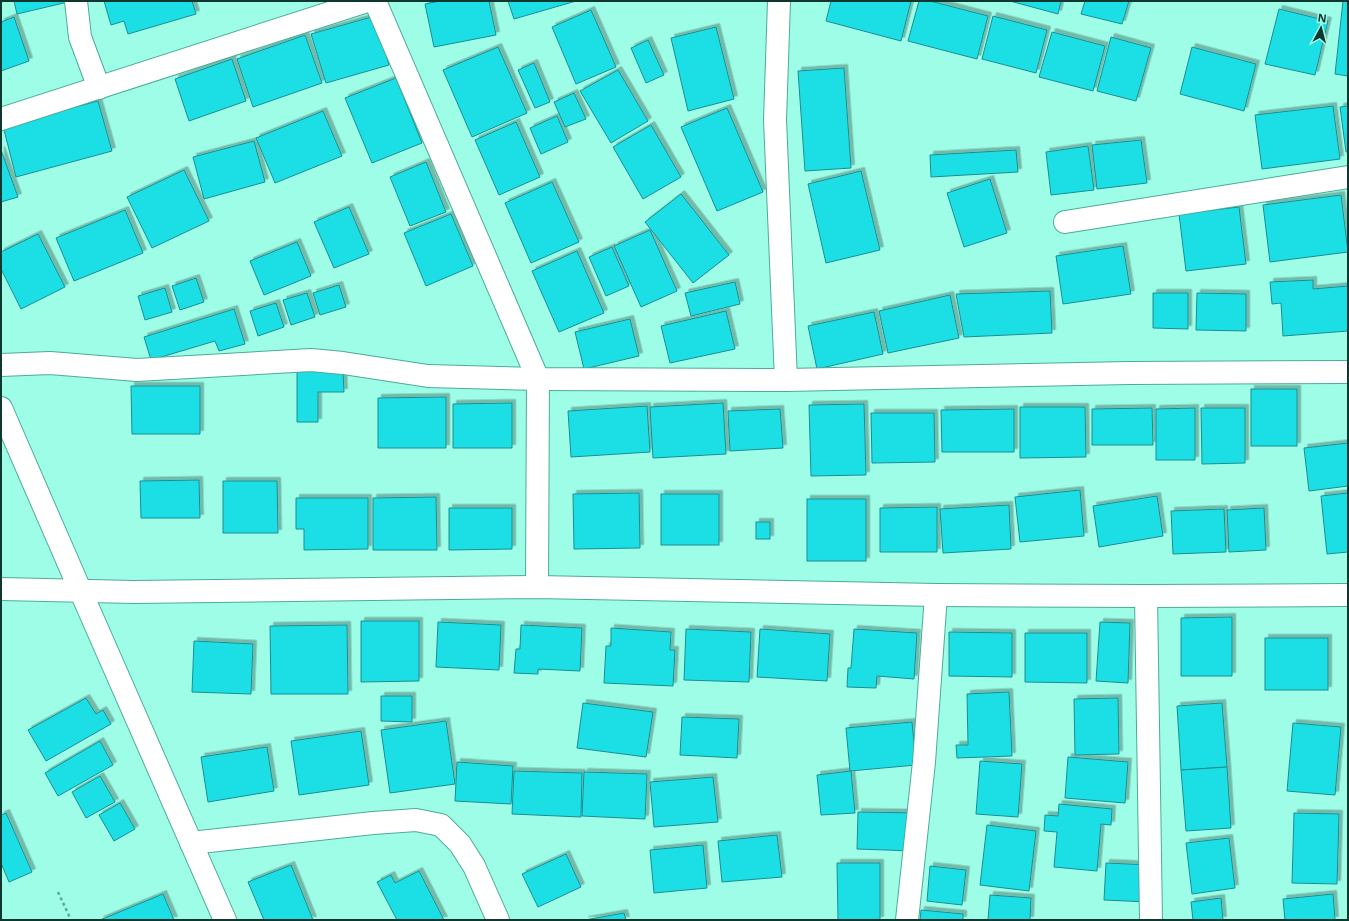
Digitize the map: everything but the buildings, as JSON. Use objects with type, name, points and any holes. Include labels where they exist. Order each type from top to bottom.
[{"type":"street","points":[[76,1],[80,37],[99,88]]},
{"type":"street","points":[[1,119],[368,1]]},
{"type":"street","points":[[375,1],[538,379],[537,587]]},
{"type":"street","points":[[779,1],[775,120],[786,380]]},
{"type":"street","points":[[1065,222],[1348,177]]},
{"type":"street","points":[[1,365],[50,363],[137,370],[311,360],[343,363],[428,376],[538,379],[786,380],[1129,373],[1348,372]]},
{"type":"street","points":[[1,408],[225,920]]},
{"type":"street","points":[[1,590],[81,592],[537,587],[936,595],[1348,595]]},
{"type":"street","points":[[907,920],[924,762],[936,595]]},
{"type":"street","points":[[1146,596],[1151,920]]},
{"type":"street","points":[[191,843],[373,823],[416,820],[440,825],[460,844],[474,866],[498,920]]},
{"type":"path","points":[[58,892],[71,920]]}]
